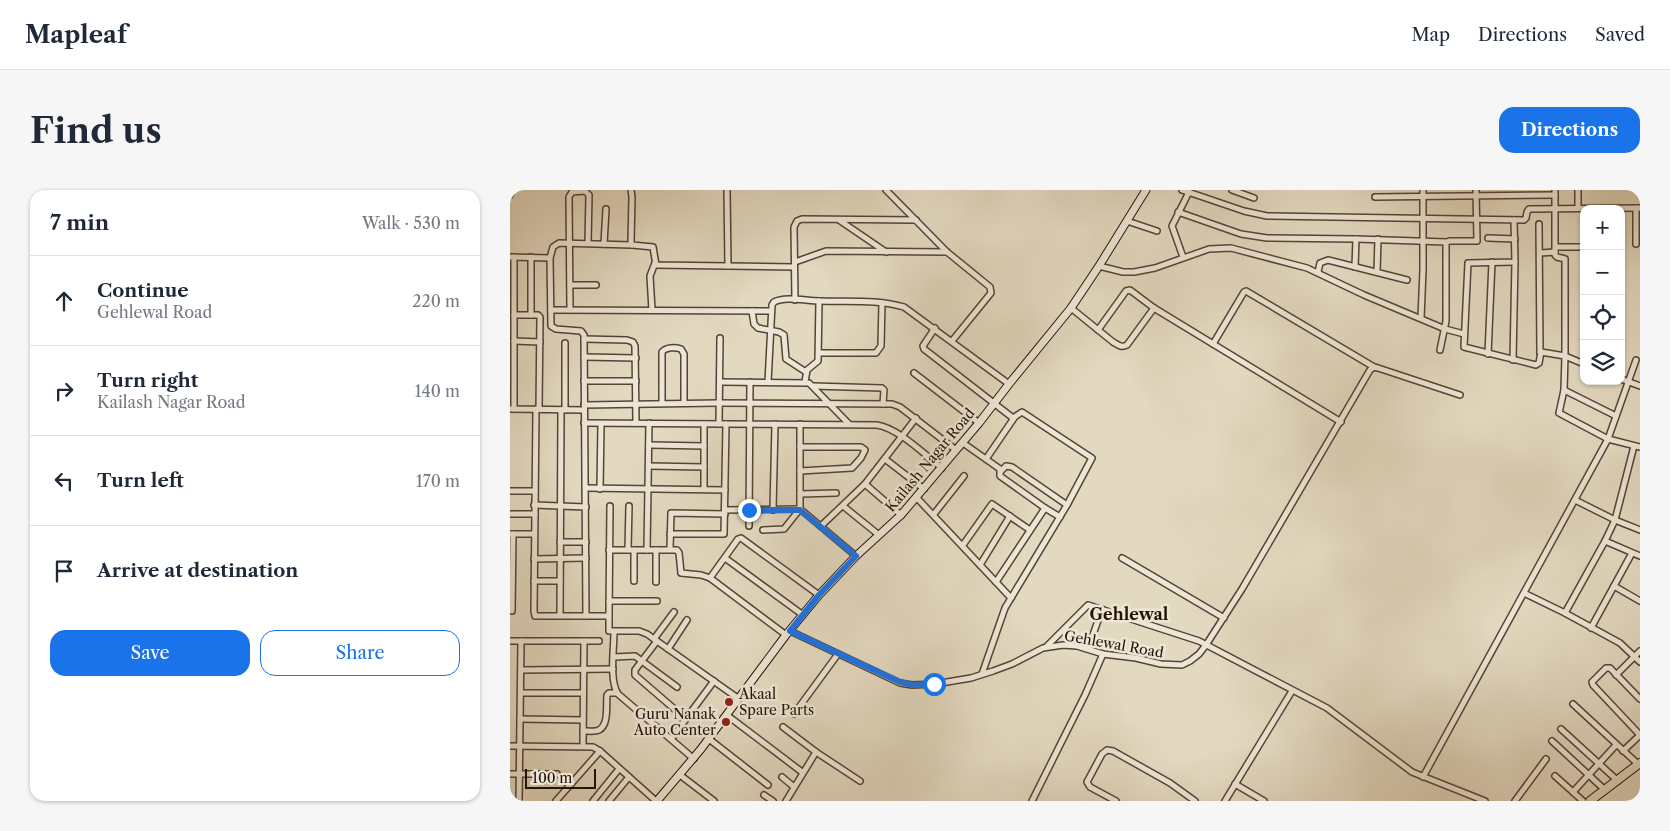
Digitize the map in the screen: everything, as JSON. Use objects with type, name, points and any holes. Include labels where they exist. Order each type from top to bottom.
[{"type":"main road","points":[[1595,800],[1605,790],[1639,765]]},
{"type":"main road","points":[[1595,800],[1639,765]]},
{"type":"street","points":[[510,195],[512,190]]},
{"type":"street","points":[[631,190],[632,245]]},
{"type":"street","points":[[727,190],[728,266]]},
{"type":"street","points":[[886,190],[947,252],[989,285],[991,290],[987,297],[952,341]]},
{"type":"street","name":"Kailash Nagar Road","points":[[657,801],[728,716],[739,698],[819,595],[856,556],[901,515],[963,443],[1071,308],[1146,190]]},
{"type":"street","points":[[1182,190],[1244,211],[1267,216],[1514,220],[1526,219],[1529,209],[1578,208],[1578,190]]},
{"type":"street","points":[[1232,190],[1254,198]]},
{"type":"street","points":[[1398,190],[1398,197]]},
{"type":"street","points":[[570,309],[569,242],[570,194],[572,192],[588,192],[589,195],[588,243]]},
{"type":"street","points":[[1183,257],[1172,229],[1178,212],[1192,192]]},
{"type":"street","points":[[1375,197],[1398,197],[1422,193],[1555,192],[1556,256],[1565,259],[1566,356],[1564,390],[1559,410],[1561,415],[1608,439],[1637,446],[1615,520],[1565,613]]},
{"type":"street","points":[[1421,318],[1422,193]]},
{"type":"street","points":[[1178,212],[1250,236],[1267,238],[1477,241],[1476,193]]},
{"type":"street","points":[[1625,208],[1638,208],[1636,244]]},
{"type":"street","points":[[604,244],[606,209]]},
{"type":"street","points":[[839,220],[886,252]]},
{"type":"street","points":[[795,300],[794,227],[797,221],[916,220]]},
{"type":"street","points":[[1513,360],[1514,220]]},
{"type":"street","points":[[1127,221],[1157,231]]},
{"type":"street","points":[[1515,262],[1468,263],[1464,347],[1538,365],[1540,353],[1539,224]]},
{"type":"street","points":[[1488,238],[1515,239]]},
{"type":"street","points":[[1355,267],[1356,239]]},
{"type":"street","points":[[1377,272],[1378,239]]},
{"type":"street","points":[[586,616],[584,334],[553,328],[551,322],[550,258],[553,247],[556,244],[569,242],[653,247],[655,263],[650,276],[652,310]]},
{"type":"street","points":[[1440,350],[1445,329],[1445,245],[1447,242]]},
{"type":"street","points":[[1540,253],[1580,247]]},
{"type":"street","points":[[1099,266],[1123,272],[1134,272],[1155,268],[1209,249],[1231,248],[1318,272],[1344,286],[1445,329],[1464,334]]},
{"type":"street","points":[[655,263],[656,265],[663,266],[795,265],[826,251],[947,252]]},
{"type":"street","points":[[550,258],[512,257],[514,315],[512,409],[563,410],[662,403],[896,405],[916,418],[956,450]]},
{"type":"street","points":[[531,258],[531,315]]},
{"type":"street","points":[[1318,272],[1320,263],[1325,260],[1407,280]]},
{"type":"street","points":[[1488,354],[1492,262]]},
{"type":"street","points":[[570,285],[596,285]]},
{"type":"street","points":[[1098,330],[1127,290],[1341,422]]},
{"type":"street","points":[[1213,344],[1246,291],[1374,367],[1460,396]]},
{"type":"street","points":[[768,382],[771,311],[774,302],[777,300],[795,300],[882,303],[904,307],[1009,384]]},
{"type":"street","points":[[805,382],[806,372],[817,363],[819,353],[818,301]]},
{"type":"street","points":[[819,353],[876,353],[881,346],[882,303]]},
{"type":"street","points":[[1071,308],[1119,346],[1123,347],[1127,345],[1154,308]]},
{"type":"street","points":[[551,310],[771,311]]},
{"type":"street","points":[[752,311],[756,326],[760,330],[784,334],[786,359],[806,372]]},
{"type":"street","points":[[514,315],[538,315],[540,317],[534,505],[535,616],[609,616]]},
{"type":"street","points":[[935,328],[923,346],[924,349],[993,404],[1014,418]]},
{"type":"street","points":[[719,424],[720,338]]},
{"type":"street","points":[[584,339],[627,340],[633,342],[636,346],[636,423]]},
{"type":"street","points":[[514,342],[540,342]]},
{"type":"street","points":[[560,616],[560,506],[565,342]]},
{"type":"street","points":[[662,403],[662,352],[668,348],[678,348],[684,354],[684,403]]},
{"type":"street","points":[[1540,353],[1566,356],[1580,362]]},
{"type":"street","points":[[584,357],[636,358]]},
{"type":"street","points":[[1423,777],[1608,439],[1636,360]]},
{"type":"street","name":"Gehlewal Road","points":[[710,578],[788,633],[900,682],[912,685],[948,683],[1012,664],[1046,647],[1070,645],[1103,654],[1136,658],[1161,664],[1182,665],[1199,654],[1224,618],[1370,370],[1374,367]]},
{"type":"street","points":[[914,373],[979,423]]},
{"type":"street","points":[[584,381],[636,381]]},
{"type":"street","points":[[1625,381],[1640,386]]},
{"type":"street","points":[[720,382],[805,382],[813,386],[827,403],[849,424]]},
{"type":"street","points":[[749,526],[750,382]]},
{"type":"street","points":[[813,386],[882,388],[884,390],[883,404]]},
{"type":"street","points":[[1564,390],[1616,416]]},
{"type":"street","points":[[982,674],[999,622],[1011,598],[1067,505],[1092,458],[1022,412],[1014,418],[986,459]]},
{"type":"street","points":[[821,526],[866,484],[916,418]]},
{"type":"street","points":[[584,423],[849,424],[883,426],[942,468]]},
{"type":"street","points":[[647,550],[649,423]]},
{"type":"street","points":[[600,489],[601,424]]},
{"type":"street","points":[[704,424],[704,489]]},
{"type":"street","points":[[670,534],[724,534],[726,424]]},
{"type":"street","points":[[773,510],[775,424]]},
{"type":"street","points":[[763,530],[784,530],[800,510],[800,424]]},
{"type":"street","points":[[963,443],[1001,470]]},
{"type":"street","points":[[649,445],[704,446]]},
{"type":"street","points":[[800,447],[861,447],[865,450],[852,468],[800,471]]},
{"type":"street","points":[[884,459],[924,489]]},
{"type":"street","points":[[649,466],[704,467]]},
{"type":"street","points":[[1001,470],[1006,466],[1012,467],[1067,505]]},
{"type":"street","points":[[1001,470],[1001,477],[1060,517]]},
{"type":"street","points":[[934,514],[964,476]]},
{"type":"street","points":[[866,484],[901,515]]},
{"type":"street","points":[[586,488],[725,490]]},
{"type":"street","points":[[510,491],[535,491]]},
{"type":"street","points":[[800,494],[836,492]]},
{"type":"street","points":[[917,498],[1011,598]]},
{"type":"street","points":[[1575,500],[1640,530]]},
{"type":"street","points":[[534,505],[586,507]]},
{"type":"street","points":[[963,545],[990,505],[994,505],[1030,530]]},
{"type":"street","points":[[610,506],[609,630],[614,632],[643,632],[739,698]]},
{"type":"street","points":[[629,506],[634,581]]},
{"type":"street","points":[[843,506],[879,535]]},
{"type":"street","points":[[996,582],[1045,508]]},
{"type":"street","points":[[670,549],[670,515],[673,512],[800,510],[856,556]]},
{"type":"street","points":[[510,514],[534,514]]},
{"type":"street","points":[[980,565],[1010,516]]},
{"type":"street","points":[[512,611],[511,534],[534,534]]},
{"type":"street","points":[[609,550],[670,549],[679,551],[681,573],[702,575],[710,578],[738,539],[741,538],[819,595]]},
{"type":"street","points":[[1605,541],[1640,556]]},
{"type":"street","points":[[560,542],[586,542]]},
{"type":"street","points":[[656,550],[656,582]]},
{"type":"street","points":[[1592,628],[1632,553]]},
{"type":"street","points":[[534,559],[586,558]]},
{"type":"street","points":[[725,558],[803,615]]},
{"type":"street","points":[[1122,558],[1224,618]]},
{"type":"street","points":[[534,581],[560,581]]},
{"type":"street","points":[[1614,586],[1640,601]]},
{"type":"street","points":[[1524,593],[1620,643],[1640,662]]},
{"type":"street","points":[[609,601],[657,601]]},
{"type":"street","points":[[1046,647],[1088,605],[1188,636],[1327,708],[1412,772],[1485,801]]},
{"type":"street","points":[[1088,649],[1102,608]]},
{"type":"street","points":[[674,612],[636,670],[635,676],[686,719]]},
{"type":"street","points":[[668,649],[687,620]]},
{"type":"street","points":[[614,632],[613,668],[614,685],[617,693],[694,759]]},
{"type":"street","points":[[510,641],[599,641]]},
{"type":"street","points":[[519,801],[521,641]]},
{"type":"street","points":[[583,746],[584,641]]},
{"type":"street","points":[[1616,674],[1640,651]]},
{"type":"street","points":[[794,714],[838,654]]},
{"type":"street","points":[[1032,801],[1085,695],[1103,654]]},
{"type":"street","points":[[614,657],[632,655],[677,688]]},
{"type":"street","points":[[521,670],[613,668]]},
{"type":"street","points":[[1623,751],[1640,735],[1592,683],[1607,668],[1610,668],[1640,699]]},
{"type":"street","points":[[671,739],[714,681]]},
{"type":"street","points":[[1224,801],[1292,691]]},
{"type":"street","points":[[520,693],[583,693]]},
{"type":"street","points":[[583,731],[597,731],[602,728],[606,721],[607,696],[609,693],[617,693]]},
{"type":"street","points":[[1573,704],[1639,765]]},
{"type":"street","points":[[728,716],[802,772]]},
{"type":"street","points":[[520,719],[583,720]]},
{"type":"street","points":[[784,727],[816,752],[860,781]]},
{"type":"street","points":[[1561,729],[1618,780]]},
{"type":"street","points":[[709,739],[768,785]]},
{"type":"street","points":[[1552,740],[1605,790]]},
{"type":"street","points":[[1573,792],[1616,745]]},
{"type":"street","points":[[510,746],[593,747],[657,801]]},
{"type":"street","points":[[1116,801],[1090,787],[1087,782],[1102,754],[1107,750],[1113,751],[1170,783],[1194,801]]},
{"type":"street","points":[[556,801],[600,752]]},
{"type":"street","points":[[786,801],[816,752]]},
{"type":"street","points":[[1515,801],[1546,759]]},
{"type":"street","points":[[593,801],[620,769]]},
{"type":"street","points":[[510,774],[557,774]]},
{"type":"street","points":[[680,775],[714,801]]},
{"type":"street","points":[[1555,776],[1583,801]]},
{"type":"street","points":[[609,801],[629,777]]},
{"type":"street","points":[[782,777],[794,787]]},
{"type":"street","points":[[1235,784],[1264,801]]},
{"type":"street","points":[[764,795],[772,801]]},
{"type":"place","name":"Akaal Spare Parts","points":[[729,702]]},
{"type":"place","name":"Guru Nanak Auto Center","points":[[726,722]]},
{"type":"district","name":"Gehlewal","points":[[1129,614]]},
{"type":"route","points":[[749,510],[800,510],[810,516],[856,556],[819,595],[790,631],[900,682],[912,685],[934,684]]}]
